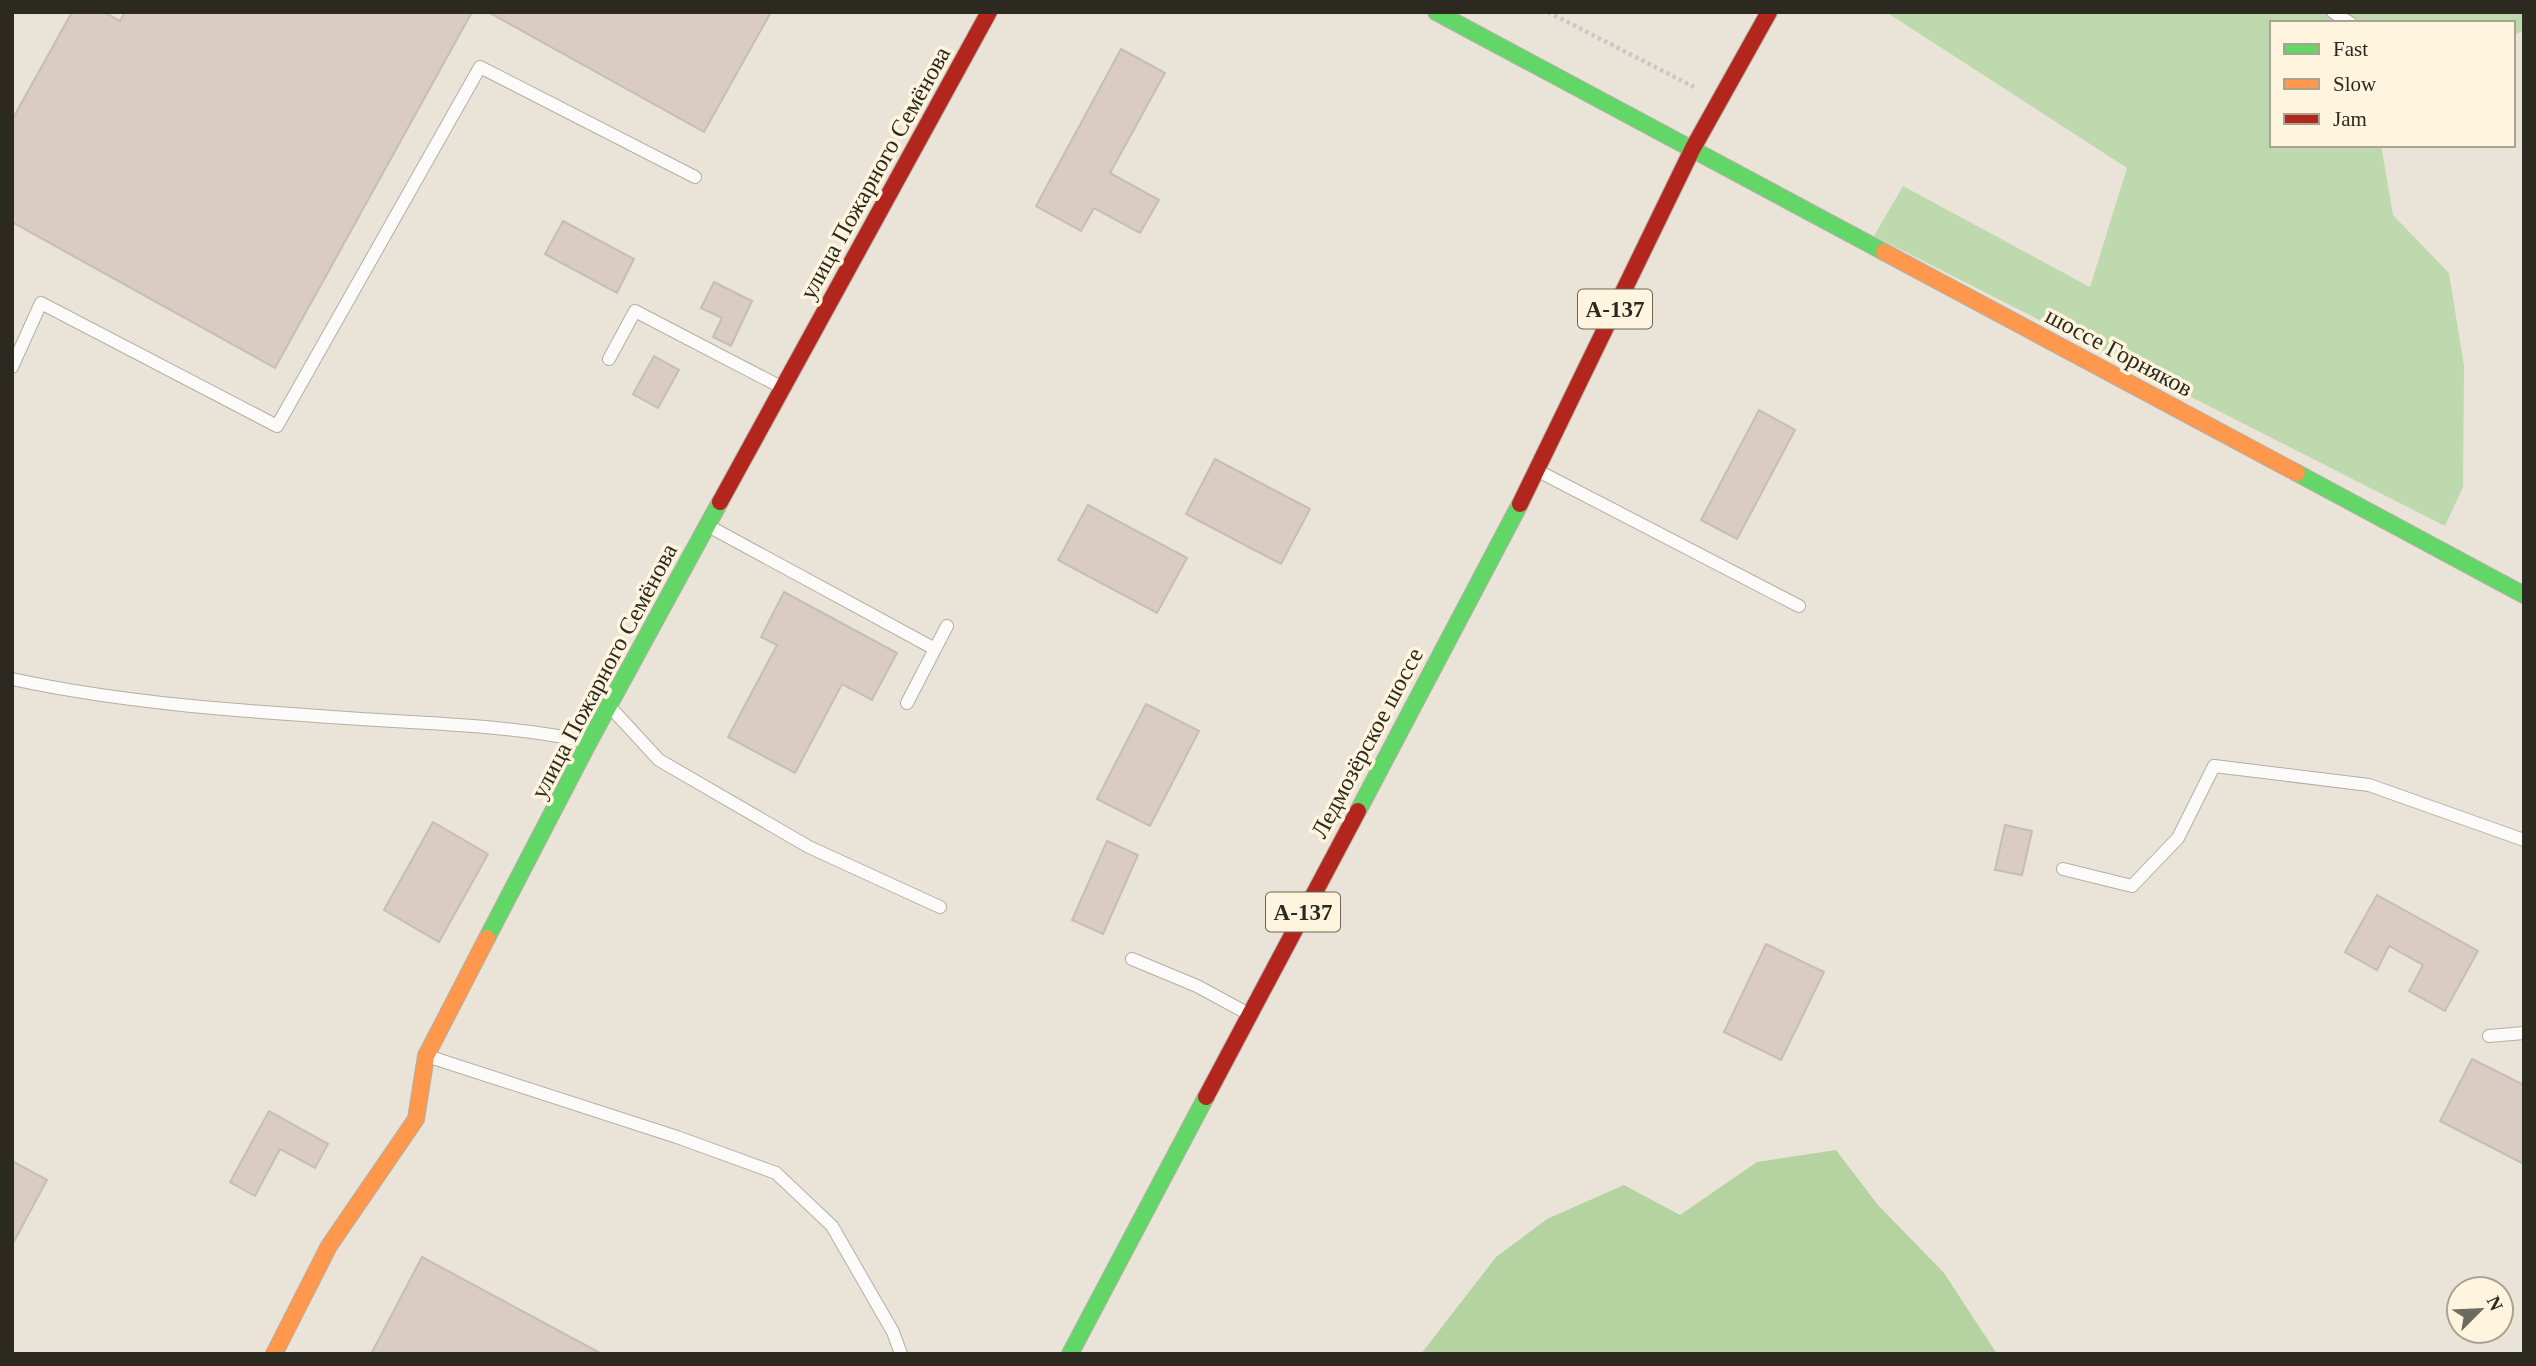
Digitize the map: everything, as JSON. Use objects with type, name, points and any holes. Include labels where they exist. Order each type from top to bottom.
[{"type":"main road","name":"улица Пожарного Семёнова","points":[[274,1354],[329,1246],[416,1119],[426,1056],[589,742],[989,12]]},
{"type":"main road","name":"шоссе Горняков","points":[[1436,12],[2524,595]]},
{"type":"main road","name":"А-137","points":[[1693,148],[1769,12]]},
{"type":"main road","name":"Ледмозёрское шоссе","points":[[1070,1354],[1538,471],[1693,148]]},
{"type":"lane","points":[[12,367],[41,303],[277,426],[480,67],[695,177]]},
{"type":"lane","points":[[609,359],[635,311],[784,388]]},
{"type":"lane","points":[[1538,471],[1800,606]]},
{"type":"lane","points":[[708,526],[935,649]]},
{"type":"lane","points":[[907,703],[947,626]]},
{"type":"lane","points":[[12,679],[83,695],[298,715],[533,730],[589,742]]},
{"type":"lane","points":[[609,706],[659,760],[809,847],[940,907]]},
{"type":"lane","points":[[2063,869],[2132,886],[2178,838],[2214,766],[2369,785],[2524,840]]},
{"type":"lane","points":[[1132,959],[1197,986],[1249,1014]]},
{"type":"lane","points":[[2489,1036],[2524,1033]]},
{"type":"lane","points":[[426,1056],[677,1137],[776,1173],[832,1226],[893,1332],[901,1354]]},
{"type":"path","points":[[1548,12],[1719,100]]},
{"type":"green space","points":[[1886,12],[2524,12],[2524,31],[2515,34],[2515,21],[2270,21],[2270,147],[2381,147],[2393,215],[2449,273],[2464,366],[2463,487],[2445,526],[1874,236],[1903,186],[2090,287],[2127,168]]},
{"type":"green space","points":[[1836,1150],[1878,1205],[1944,1273],[1997,1354],[1421,1354],[1496,1257],[1547,1219],[1624,1185],[1680,1215],[1757,1162]]},
{"type":"building","points":[[72,12],[104,12],[120,21],[125,12],[472,12],[275,368],[12,222],[12,120]]},
{"type":"building","points":[[488,12],[771,12],[704,132]]},
{"type":"building","points":[[1121,49],[1165,73],[1110,173],[1159,200],[1140,233],[1094,208],[1081,231],[1036,206]]},
{"type":"building","points":[[563,221],[634,259],[617,293],[545,254]]},
{"type":"building","points":[[714,282],[752,301],[731,346],[713,337],[722,318],[701,308]]},
{"type":"building","points":[[654,356],[679,370],[658,408],[633,394]]},
{"type":"building","points":[[1759,410],[1795,430],[1737,539],[1701,520]]},
{"type":"building","points":[[1215,459],[1310,509],[1281,564],[1186,514]]},
{"type":"building","points":[[1088,505],[1187,558],[1157,613],[1058,560]]},
{"type":"building","points":[[784,592],[897,653],[872,700],[842,684],[795,773],[728,737],[777,645],[761,637]]},
{"type":"building","points":[[1146,704],[1199,731],[1150,826],[1097,799]]},
{"type":"building","points":[[433,822],[488,854],[439,942],[384,910]]},
{"type":"building","points":[[2005,825],[2032,831],[2022,875],[1995,870]]},
{"type":"building","points":[[1107,841],[1138,855],[1103,934],[1072,920]]},
{"type":"building","points":[[2377,895],[2478,951],[2445,1011],[2409,991],[2423,965],[2389,946],[2377,970],[2345,952]]},
{"type":"building","points":[[1766,944],[1824,972],[1781,1060],[1724,1032]]},
{"type":"building","points":[[2472,1059],[2524,1085],[2524,1164],[2440,1121]]},
{"type":"building","points":[[269,1111],[328,1144],[315,1168],[280,1149],[255,1196],[230,1182]]},
{"type":"building","points":[[12,1161],[47,1180],[12,1245]]},
{"type":"building","points":[[422,1257],[602,1354],[371,1354]]},
{"type":"traffic: fast","points":[[1436,12],[1884,252]]},
{"type":"traffic: fast","points":[[2297,473],[2524,595]]},
{"type":"traffic: fast","points":[[487,938],[589,742],[720,502]]},
{"type":"traffic: fast","points":[[1358,811],[1520,504]]},
{"type":"traffic: fast","points":[[1070,1354],[1206,1097]]},
{"type":"traffic: slow","points":[[1884,252],[2297,473]]},
{"type":"traffic: slow","points":[[274,1354],[329,1246],[416,1119],[426,1056],[487,938]]},
{"type":"traffic: jam","points":[[720,502],[989,12]]},
{"type":"traffic: jam","points":[[1520,504],[1693,148],[1769,12]]},
{"type":"traffic: jam","points":[[1206,1097],[1358,811]]}]
